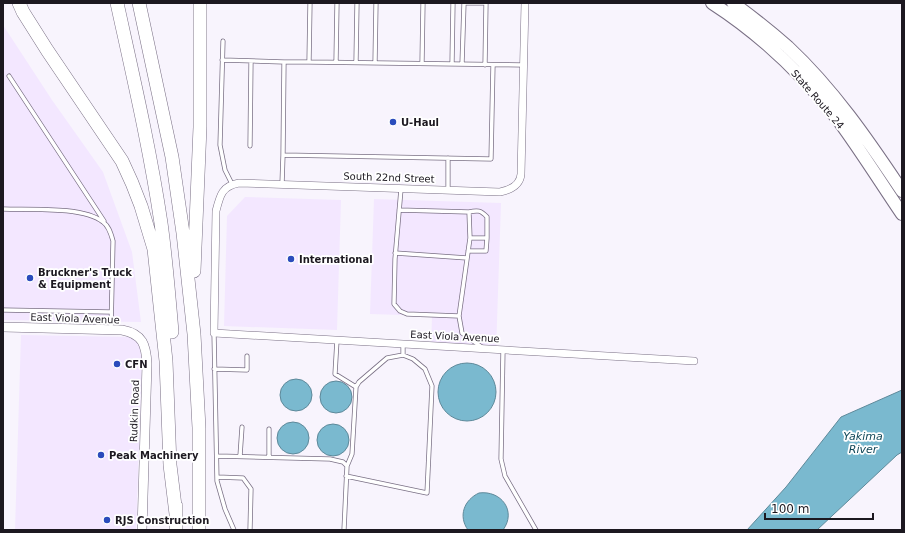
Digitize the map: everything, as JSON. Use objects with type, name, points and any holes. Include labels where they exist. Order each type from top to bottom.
[{"type":"highway","points":[[19,3],[47,50],[122,162],[141,206],[154,249],[166,361],[170,465],[176,514]]},
{"type":"highway","points":[[117,3],[150,154],[161,225],[174,356],[176,530]]},
{"type":"highway","points":[[138,3],[172,157],[183,233],[194,334],[200,428],[199,530]]},
{"type":"highway","points":[[194,334],[194,267],[200,127],[200,3]]},
{"type":"main road","name":"State Route 24","points":[[712,3],[753,34],[800,77],[838,120],[858,147],[902,214]]},
{"type":"main road","name":"State Route 24","points":[[733,3],[788,47],[816,76],[866,138],[900,188]]},
{"type":"street","name":"South 22nd Street","points":[[232,184],[282,184],[500,192],[516,186],[521,174],[525,3]]},
{"type":"street","points":[[214,333],[216,211],[224,189],[232,184]]},
{"type":"street","name":"East Viola Avenue","points":[[3,327],[110,330],[130,332],[142,341]]},
{"type":"street","name":"East Viola Avenue","points":[[214,333],[694,361]]},
{"type":"street","name":"Rudkin Road","points":[[142,341],[145,348],[147,364],[142,530]]},
{"type":"lane","points":[[309,62],[310,3]]},
{"type":"lane","points":[[336,62],[337,3]]},
{"type":"lane","points":[[356,62],[357,3]]},
{"type":"lane","points":[[375,63],[376,3]]},
{"type":"lane","points":[[422,63],[423,3]]},
{"type":"lane","points":[[452,64],[453,3]]},
{"type":"lane","points":[[462,64],[464,3]]},
{"type":"lane","points":[[468,3],[486,3],[486,64]]},
{"type":"lane","points":[[222,41],[220,145],[223,165],[232,184]]},
{"type":"lane","points":[[222,60],[523,65]]},
{"type":"lane","points":[[250,146],[251,61]]},
{"type":"lane","points":[[282,184],[284,62]]},
{"type":"lane","points":[[283,156],[491,159],[493,65]]},
{"type":"lane","points":[[9,76],[110,231],[113,241],[110,330]]},
{"type":"lane","points":[[448,158],[448,189]]},
{"type":"lane","points":[[401,188],[395,253],[394,304],[397,308],[407,314],[459,316]]},
{"type":"lane","points":[[3,210],[70,211],[91,215],[105,222]]},
{"type":"lane","points":[[399,210],[469,212],[477,210],[484,212],[488,217],[486,251],[468,251]]},
{"type":"lane","points":[[469,212],[470,238],[459,316],[462,333],[484,348]]},
{"type":"lane","points":[[470,238],[487,238]]},
{"type":"lane","points":[[395,253],[468,258]]},
{"type":"lane","points":[[3,310],[111,312]]},
{"type":"lane","points":[[214,333],[217,477],[225,509],[234,530]]},
{"type":"lane","points":[[337,340],[335,374],[356,387]]},
{"type":"lane","points":[[403,344],[403,355]]},
{"type":"lane","points":[[503,350],[501,459],[505,476],[536,530]]},
{"type":"lane","points":[[344,530],[346,466],[352,454],[356,387],[359,382],[387,358],[403,355],[413,359],[425,369],[432,386],[427,493],[346,476]]},
{"type":"lane","points":[[214,369],[247,370],[247,356]]},
{"type":"lane","points":[[240,456],[242,427]]},
{"type":"lane","points":[[269,429],[269,457]]},
{"type":"lane","points":[[217,456],[330,459],[343,462],[346,466]]},
{"type":"lane","points":[[217,477],[243,478],[251,489],[250,530]]},
{"type":"shaded area","points":[[3,25],[52,100],[103,172],[132,252],[141,322],[3,320]]},
{"type":"shaded area","points":[[245,197],[341,200],[337,330],[224,326],[227,216]]},
{"type":"shaded area","points":[[374,199],[501,203],[496,352],[431,350],[432,316],[370,314]]},
{"type":"shaded area","points":[[21,335],[131,337],[138,342],[142,356],[136,530],[15,530]]},
{"type":"water","points":[[467,363],[478,365],[491,376],[494,381],[496,392],[494,403],[483,416],[478,419],[467,421],[456,419],[443,408],[440,403],[438,392],[440,381],[451,368],[456,365]]},
{"type":"water","points":[[296,379],[307,384],[312,395],[307,406],[296,411],[285,406],[280,395],[285,384]]},
{"type":"water","points":[[336,381],[347,386],[352,397],[347,408],[336,413],[325,408],[320,397],[325,386]]},
{"type":"water","name":"Yakima River","points":[[902,390],[902,452],[817,530],[747,530],[786,487],[841,417]]},
{"type":"water","points":[[293,422],[302,425],[306,429],[309,438],[306,447],[302,451],[293,454],[284,451],[280,447],[277,438],[280,429],[284,425]]},
{"type":"water","points":[[333,424],[344,429],[349,440],[344,451],[333,456],[322,451],[317,440],[322,429]]},
{"type":"water","points":[[479,493],[494,495],[500,498],[504,503],[508,516],[507,523],[503,530],[468,530],[463,519],[464,509],[466,504]]},
{"type":"place","name":"U-Haul","points":[[393,122]]},
{"type":"place","name":"International","points":[[291,259]]},
{"type":"place","name":"Bruckner's Truck & Equipment","points":[[30,278]]},
{"type":"place","name":"CFN","points":[[117,364]]},
{"type":"place","name":"Peak Machinery","points":[[101,455]]},
{"type":"place","name":"RJS Construction","points":[[107,520]]}]
